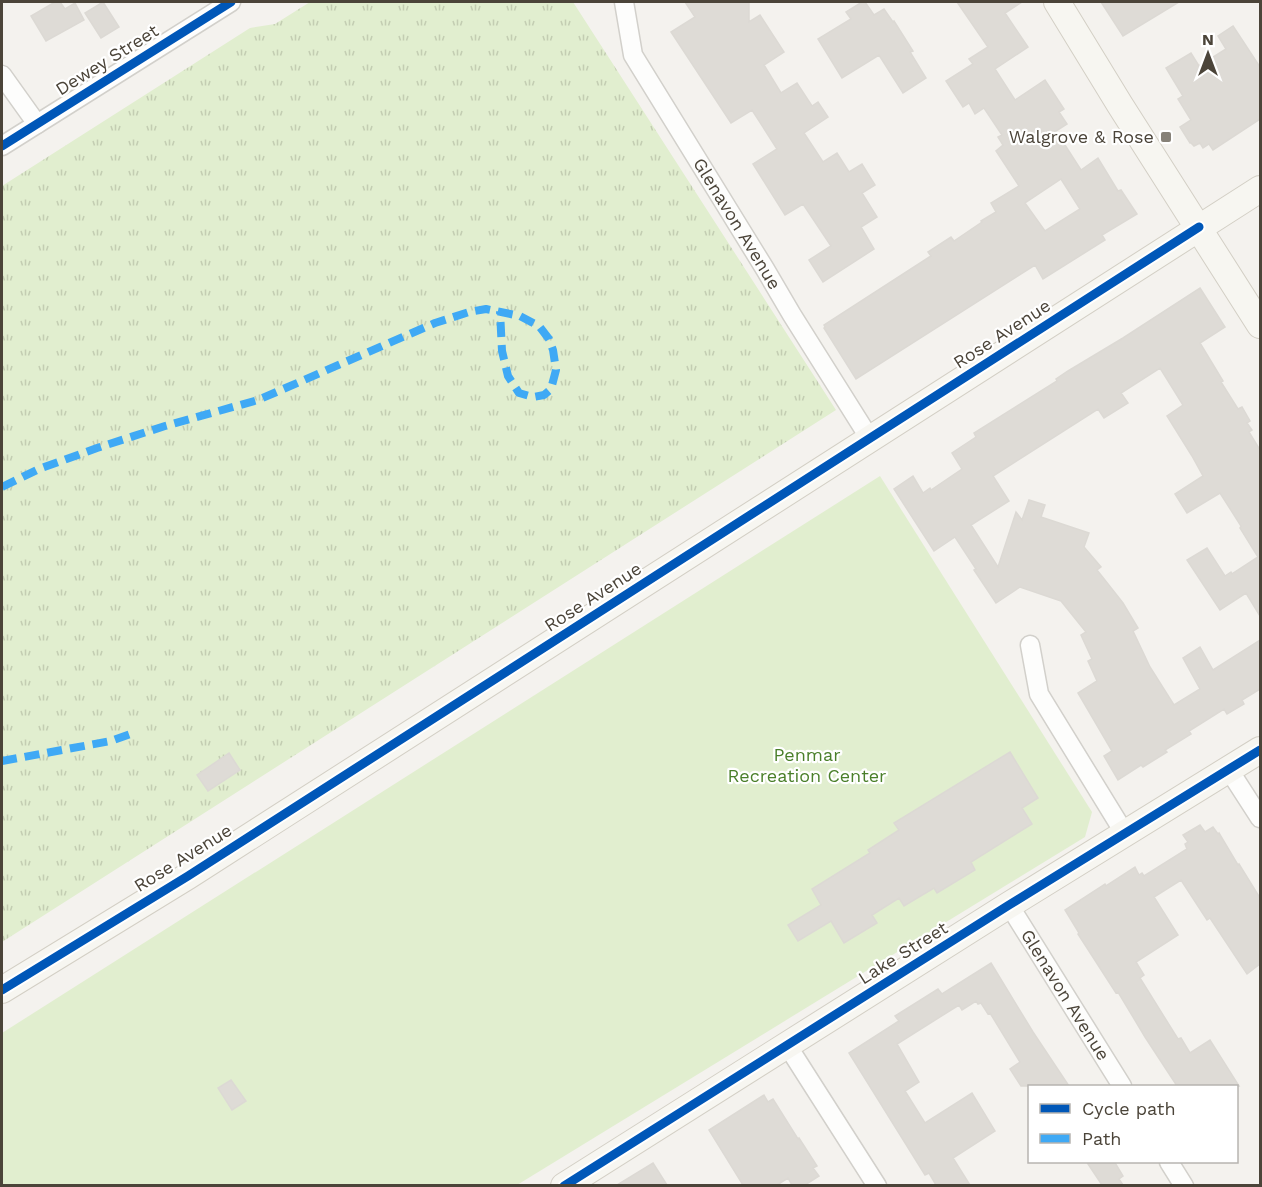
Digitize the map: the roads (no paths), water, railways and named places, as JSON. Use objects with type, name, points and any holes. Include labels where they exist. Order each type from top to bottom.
[{"type":"street","name":"Dewey Street","points":[[2,146],[231,2]]},
{"type":"street","name":"Glenavon Avenue","points":[[624,2],[633,55],[870,439]]},
{"type":"street","points":[[1057,2],[1260,325]]},
{"type":"street","points":[[2,75],[37,124]]},
{"type":"street","name":"Rose Avenue","points":[[2,990],[196,870],[1260,189]]},
{"type":"street","points":[[1030,645],[1039,694],[1125,834]]},
{"type":"street","name":"Lake Street","points":[[568,1184],[1009,905],[1260,750]]},
{"type":"street","points":[[1229,770],[1260,818]]},
{"type":"street","name":"Glenavon Avenue","points":[[1009,905],[1121,1085]]},
{"type":"street","points":[[788,1045],[877,1185]]},
{"type":"street","points":[[1170,1163],[1184,1185]]},
{"type":"place","name":"Walgrove & Rose","points":[[1166,137]]},
{"type":"park label","name":"Penmar Recreation Center","points":[[807,765]]}]
